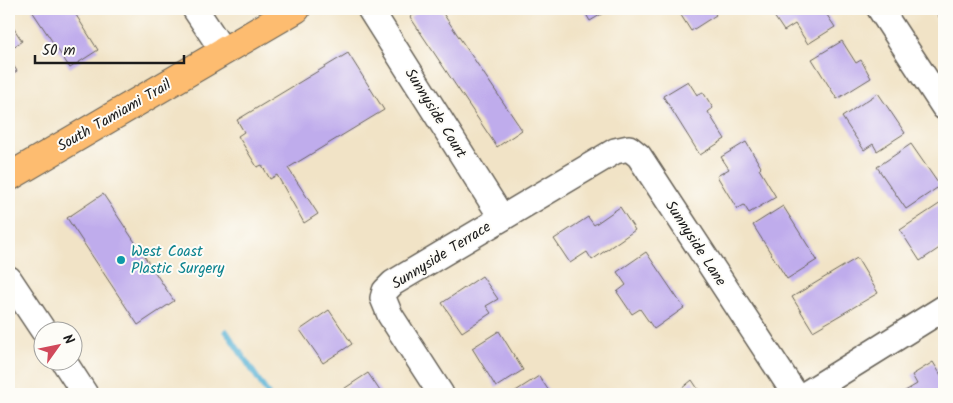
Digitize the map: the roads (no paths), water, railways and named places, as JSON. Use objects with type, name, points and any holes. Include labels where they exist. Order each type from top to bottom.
[{"type":"main road","name":"South Tamiami Trail","points":[[9,177],[296,9]]},
{"type":"street","points":[[195,9],[223,51]]},
{"type":"street","name":"Sunnyside Court","points":[[370,9],[502,218]]},
{"type":"street","points":[[880,9],[944,107]]},
{"type":"street","name":"Sunnyside Lane","points":[[572,177],[615,152],[629,148],[639,156],[795,394]]},
{"type":"street","name":"Sunnyside Terrace","points":[[440,392],[390,314],[383,298],[385,291],[393,283],[572,177]]},
{"type":"street","points":[[9,279],[36,320]]},
{"type":"street","points":[[806,394],[944,308]]},
{"type":"street","points":[[69,370],[85,394]]},
{"type":"waterway","points":[[226,331],[268,394]]},
{"type":"place","name":"West Coast Plastic Surgery","points":[[121,260]]}]
